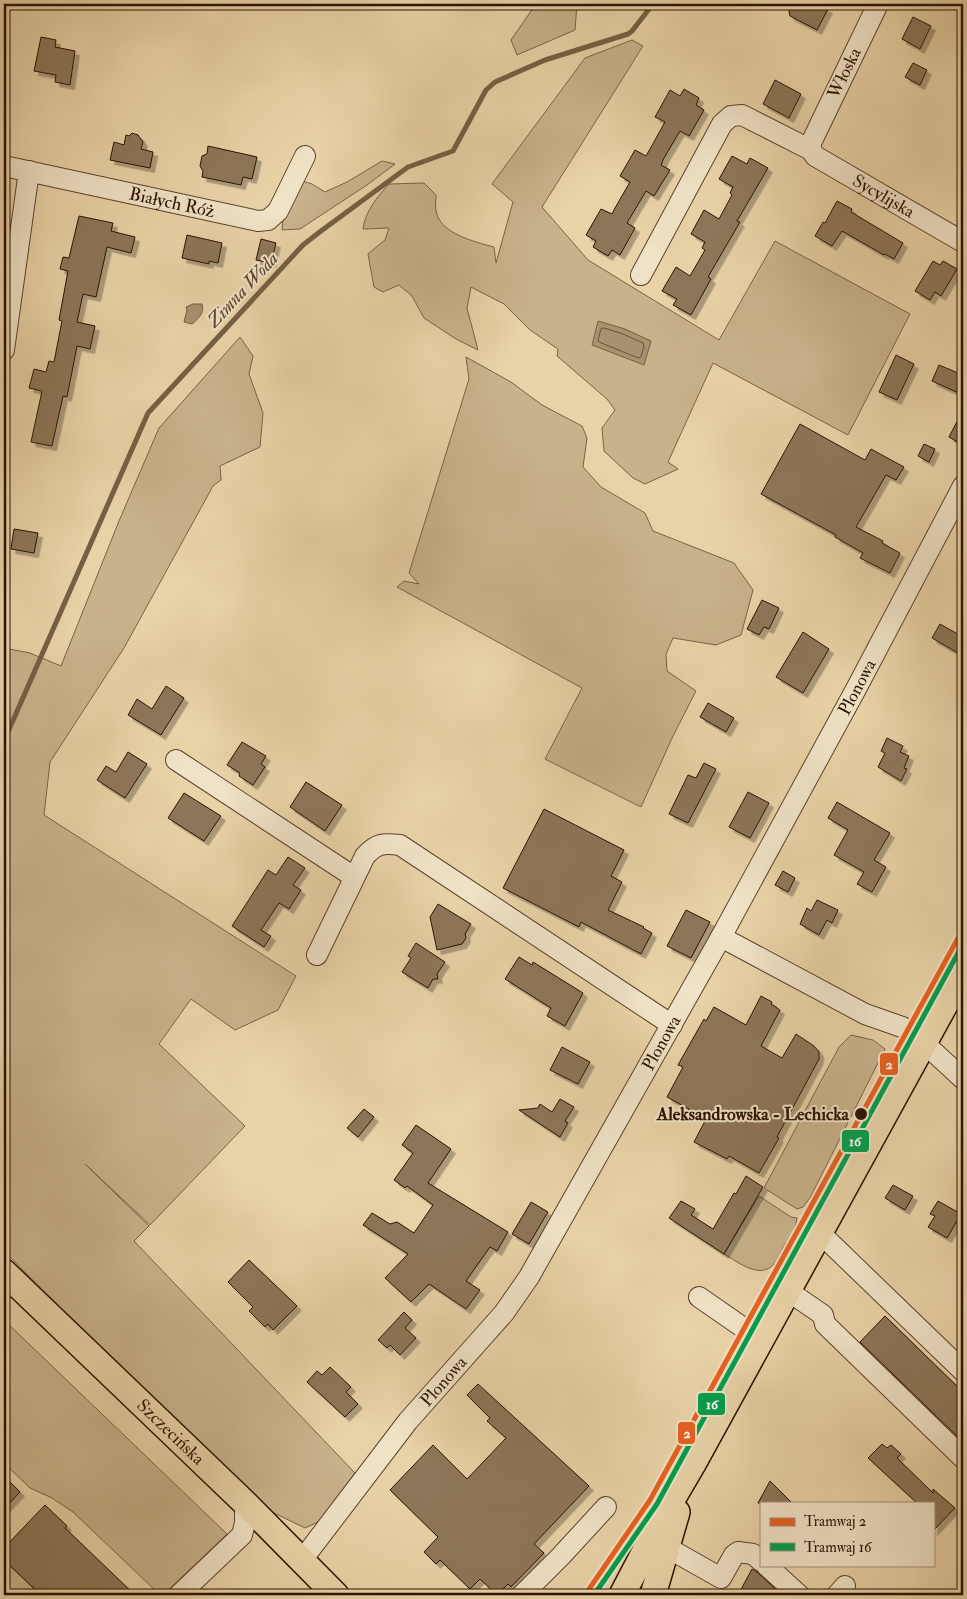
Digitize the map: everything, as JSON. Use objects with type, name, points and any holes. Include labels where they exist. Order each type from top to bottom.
[{"type":"main road","points":[[653,1595],[658,1546],[669,1505],[963,972]]},
{"type":"main road","name":"Szczecińska","points":[[4,1272],[245,1503],[336,1595]]},
{"type":"main road","points":[[622,1595],[658,1546]]},
{"type":"street","name":"Włoska","points":[[811,147],[878,4]]},
{"type":"street","name":"Sycylijska","points":[[641,274],[722,124],[731,116],[742,115],[811,147],[815,156],[963,242]]},
{"type":"street","name":"Białych Róż","points":[[4,166],[258,222],[268,220],[278,211],[305,156]]},
{"type":"street","points":[[4,350],[6,317],[28,171]]},
{"type":"street","name":"Plonowa","points":[[302,1560],[408,1421],[504,1313],[539,1260],[721,937],[963,486]]},
{"type":"street","points":[[176,760],[354,877]]},
{"type":"street","points":[[316,955],[365,856],[374,846],[386,843],[400,845],[672,1025]]},
{"type":"street","points":[[721,937],[865,1014],[902,1027],[925,1042],[963,1079]]},
{"type":"street","points":[[820,1234],[963,1371]]},
{"type":"street","points":[[788,1291],[823,1315],[825,1324],[963,1458]]},
{"type":"street","points":[[699,1297],[761,1340]]},
{"type":"street","points":[[242,1535],[245,1523],[245,1503]]},
{"type":"street","points":[[522,1595],[606,1507]]},
{"type":"street","points":[[179,1595],[242,1535],[253,1532],[273,1531]]},
{"type":"street","points":[[658,1546],[720,1578],[734,1555],[738,1552],[753,1554],[760,1560]]},
{"type":"street","points":[[767,1566],[800,1595]]},
{"type":"shaded area","points":[[536,4],[577,4],[575,30],[517,55],[511,40]]},
{"type":"shaded area","points":[[632,40],[643,46],[542,207],[588,260],[719,340],[775,241],[910,314],[848,435],[713,363],[668,462],[678,469],[645,484],[633,478],[604,451],[602,428],[615,410],[607,399],[557,356],[558,349],[530,330],[504,304],[471,287],[467,308],[478,350],[456,339],[424,318],[412,296],[399,285],[383,292],[374,287],[368,254],[385,240],[389,228],[363,229],[369,211],[376,199],[389,184],[424,183],[436,195],[436,211],[444,226],[460,236],[494,247],[496,263],[513,202],[492,184],[585,58]]},
{"type":"shaded area","points":[[382,161],[395,164],[367,185],[300,229],[282,230],[283,217],[299,180],[312,184],[325,192],[347,182]]},
{"type":"shaded area","points":[[240,337],[253,356],[249,374],[263,413],[260,447],[220,466],[221,480],[213,486],[124,648],[50,762],[44,815],[296,976],[278,1010],[235,1030],[191,999],[159,1044],[245,1126],[150,1225],[85,1164],[149,1226],[134,1241],[355,1473],[320,1521],[305,1528],[272,1512],[63,1311],[4,1251],[4,648],[30,653],[61,666],[119,521],[159,428]]},
{"type":"shaded area","points":[[466,357],[511,382],[542,405],[582,426],[587,438],[583,467],[601,487],[645,513],[653,531],[734,563],[753,590],[741,635],[716,645],[673,638],[666,654],[667,671],[696,691],[673,736],[641,807],[545,759],[582,688],[397,587],[404,581],[419,584],[409,573],[469,379]]},
{"type":"shaded area","points":[[851,1035],[873,1040],[885,1049],[810,1198],[803,1207],[797,1209],[764,1188],[839,1047]]},
{"type":"shaded area","points":[[759,1196],[791,1217],[797,1218],[792,1233],[774,1264],[762,1270],[756,1270],[742,1265],[724,1254]]},
{"type":"shaded area","points":[[4,1320],[227,1534],[163,1595],[158,1593],[73,1512],[52,1498],[30,1488],[4,1463]]},
{"type":"shaded area","points":[[4,1560],[41,1595],[11,1595],[4,1588]]},
{"type":"water","points":[[193,304],[202,304],[202,313],[192,324],[184,322],[186,307]]},
{"type":"water","points":[[598,321],[625,329],[651,341],[644,365],[592,345]]},
{"type":"building","points":[[793,4],[818,4],[828,9],[817,30],[790,16],[789,11]]},
{"type":"building","points":[[913,17],[931,26],[920,49],[902,39]]},
{"type":"building","points":[[41,37],[56,40],[55,47],[75,51],[70,85],[55,82],[56,75],[34,71]]},
{"type":"building","points":[[913,63],[927,70],[920,85],[905,77]]},
{"type":"building","points":[[775,80],[801,94],[789,118],[763,104]]},
{"type":"building","points":[[684,89],[699,98],[696,105],[704,110],[689,136],[680,131],[664,158],[661,165],[670,170],[654,196],[646,191],[627,223],[635,228],[620,255],[612,250],[608,256],[593,247],[596,241],[586,235],[601,209],[612,214],[630,182],[620,176],[635,150],[646,156],[665,122],[655,117],[670,90],[680,96]]},
{"type":"building","points":[[132,133],[138,135],[143,142],[141,149],[153,152],[150,168],[110,160],[114,142],[124,145],[126,135],[129,136]]},
{"type":"building","points":[[208,146],[257,157],[252,179],[243,177],[241,185],[202,177],[203,171],[200,166],[202,156],[207,154]]},
{"type":"building","points":[[732,156],[747,164],[750,158],[768,168],[737,221],[740,222],[708,277],[711,279],[691,315],[673,305],[677,299],[662,291],[676,267],[690,276],[705,250],[702,248],[705,242],[691,234],[704,210],[719,219],[732,195],[730,193],[733,187],[719,179]]},
{"type":"building","points":[[837,201],[852,209],[851,212],[903,243],[894,259],[842,231],[832,246],[815,236],[823,222],[825,223]]},
{"type":"building","points":[[79,216],[113,223],[111,231],[135,237],[131,253],[107,247],[96,297],[83,294],[77,322],[95,326],[90,349],[77,346],[67,397],[63,396],[52,446],[31,442],[42,391],[29,388],[34,369],[46,372],[49,361],[54,362],[62,321],[59,320],[68,271],[60,269],[63,257],[69,258]]},
{"type":"building","points":[[187,235],[222,243],[218,263],[209,261],[209,264],[182,258]]},
{"type":"building","points":[[261,239],[276,243],[271,263],[256,260]]},
{"type":"building","points":[[933,261],[940,265],[943,261],[957,269],[941,296],[935,292],[930,300],[915,291]]},
{"type":"building","points":[[896,355],[914,364],[897,400],[879,392]]},
{"type":"building","points":[[939,365],[963,375],[963,395],[932,381]]},
{"type":"building","points":[[963,410],[963,445],[949,437]]},
{"type":"building","points":[[800,424],[865,460],[871,449],[904,467],[896,480],[886,475],[856,527],[883,541],[882,543],[900,553],[890,573],[860,558],[863,553],[835,537],[836,535],[761,494]]},
{"type":"building","points":[[924,444],[935,449],[929,462],[918,456]]},
{"type":"building","points":[[14,529],[38,533],[34,553],[11,549]]},
{"type":"building","points":[[762,600],[779,608],[769,629],[764,627],[759,635],[747,629]]},
{"type":"building","points":[[940,624],[963,637],[963,656],[932,638]]},
{"type":"building","points":[[803,632],[829,649],[803,693],[776,677]]},
{"type":"building","points":[[166,686],[184,698],[161,735],[128,715],[137,699],[152,709]]},
{"type":"building","points":[[708,703],[734,718],[726,732],[700,717]]},
{"type":"building","points":[[887,738],[903,746],[900,752],[909,756],[904,768],[907,769],[901,781],[878,767],[885,753],[881,751]]},
{"type":"building","points":[[242,742],[266,756],[261,764],[265,767],[253,785],[239,776],[240,773],[227,765]]},
{"type":"building","points":[[128,752],[147,764],[125,798],[97,780],[106,766],[116,772]]},
{"type":"building","points":[[704,763],[716,769],[688,823],[669,814],[688,775],[696,778]]},
{"type":"building","points":[[306,782],[342,805],[325,831],[290,807]]},
{"type":"building","points":[[748,792],[769,803],[750,838],[729,827]]},
{"type":"building","points":[[184,793],[221,816],[204,841],[168,818]]},
{"type":"building","points":[[837,802],[890,833],[874,860],[886,867],[872,892],[857,884],[864,872],[834,855],[848,830],[828,818]]},
{"type":"building","points":[[544,809],[624,850],[611,876],[622,882],[608,910],[644,927],[652,933],[641,954],[581,922],[579,927],[503,888]]},
{"type":"building","points":[[288,857],[305,868],[293,885],[301,890],[289,909],[279,903],[261,930],[271,936],[264,947],[232,926],[268,870],[276,875]]},
{"type":"building","points":[[783,871],[795,878],[788,892],[775,885]]},
{"type":"building","points":[[817,900],[838,910],[832,923],[827,920],[819,935],[800,924],[807,908],[811,911]]},
{"type":"building","points":[[438,904],[471,924],[462,944],[437,950],[430,917]]},
{"type":"building","points":[[686,910],[710,922],[691,958],[667,946]]},
{"type":"building","points":[[416,943],[445,962],[437,974],[438,979],[433,979],[428,988],[402,972],[411,958],[408,956]]},
{"type":"building","points":[[519,957],[532,965],[533,962],[583,993],[565,1026],[547,1016],[551,1008],[505,979]]},
{"type":"building","points":[[761,996],[772,1002],[771,1004],[780,1010],[761,1046],[782,1058],[796,1034],[814,1046],[819,1052],[819,1059],[759,1173],[729,1156],[727,1159],[694,1142],[705,1121],[688,1111],[689,1109],[667,1097],[683,1067],[678,1065],[704,1019],[706,1021],[714,1007],[746,1025]]},
{"type":"building","points":[[562,1047],[590,1062],[578,1084],[550,1070]]},
{"type":"building","points":[[560,1099],[574,1107],[565,1121],[568,1123],[560,1137],[519,1110],[538,1108],[540,1104],[552,1112]]},
{"type":"building","points":[[364,1109],[374,1117],[358,1137],[347,1128]]},
{"type":"building","points":[[416,1125],[451,1149],[428,1183],[508,1232],[497,1251],[490,1247],[466,1281],[480,1290],[466,1309],[429,1284],[411,1302],[385,1278],[408,1254],[363,1225],[372,1213],[390,1224],[397,1222],[414,1233],[433,1205],[407,1186],[405,1188],[394,1180],[413,1153],[402,1145]]},
{"type":"building","points":[[746,1176],[763,1187],[724,1254],[669,1218],[681,1201],[695,1209],[691,1215],[713,1229]]},
{"type":"building","points":[[893,1185],[913,1196],[905,1210],[885,1198]]},
{"type":"building","points":[[938,1201],[961,1214],[947,1238],[928,1227],[935,1216],[930,1214]]},
{"type":"building","points":[[531,1202],[548,1212],[529,1244],[512,1234]]},
{"type":"building","points":[[249,1260],[297,1306],[273,1330],[268,1324],[265,1327],[249,1311],[253,1307],[228,1282]]},
{"type":"building","points":[[404,1312],[412,1320],[405,1328],[416,1338],[400,1355],[390,1345],[387,1348],[378,1340]]},
{"type":"building","points":[[885,1316],[963,1392],[963,1442],[860,1342]]},
{"type":"building","points":[[330,1367],[351,1387],[346,1392],[358,1404],[345,1417],[307,1382],[317,1371],[322,1375]]},
{"type":"building","points":[[478,1384],[589,1486],[534,1544],[544,1553],[511,1587],[508,1584],[497,1595],[480,1579],[470,1589],[440,1560],[436,1564],[424,1552],[438,1537],[390,1490],[433,1445],[467,1479],[506,1438],[487,1421],[490,1418],[467,1395]]},
{"type":"building","points":[[882,1444],[887,1448],[891,1445],[901,1454],[897,1458],[933,1493],[933,1489],[955,1508],[934,1530],[934,1502],[916,1502],[868,1458]]},
{"type":"building","points":[[4,1476],[20,1492],[4,1509]]},
{"type":"building","points":[[770,1481],[791,1502],[760,1502],[758,1503]]},
{"type":"building","points":[[45,1505],[67,1526],[65,1528],[135,1595],[41,1595],[4,1560],[4,1548]]},
{"type":"building","points":[[752,1569],[757,1572],[782,1595],[738,1595]]},
{"type":"waterway","name":"Zimna Woda","points":[[4,741],[148,413],[303,245],[408,167],[453,151],[486,90],[495,82],[545,60],[628,34],[653,4]]},
{"type":"tram line","name":"2","points":[[585,1595],[650,1500],[963,929]]},
{"type":"tram line","name":"16","points":[[594,1595],[657,1504],[963,944]]},
{"type":"place","name":"Aleksandrowska - Lechicka","points":[[861,1114]]}]
